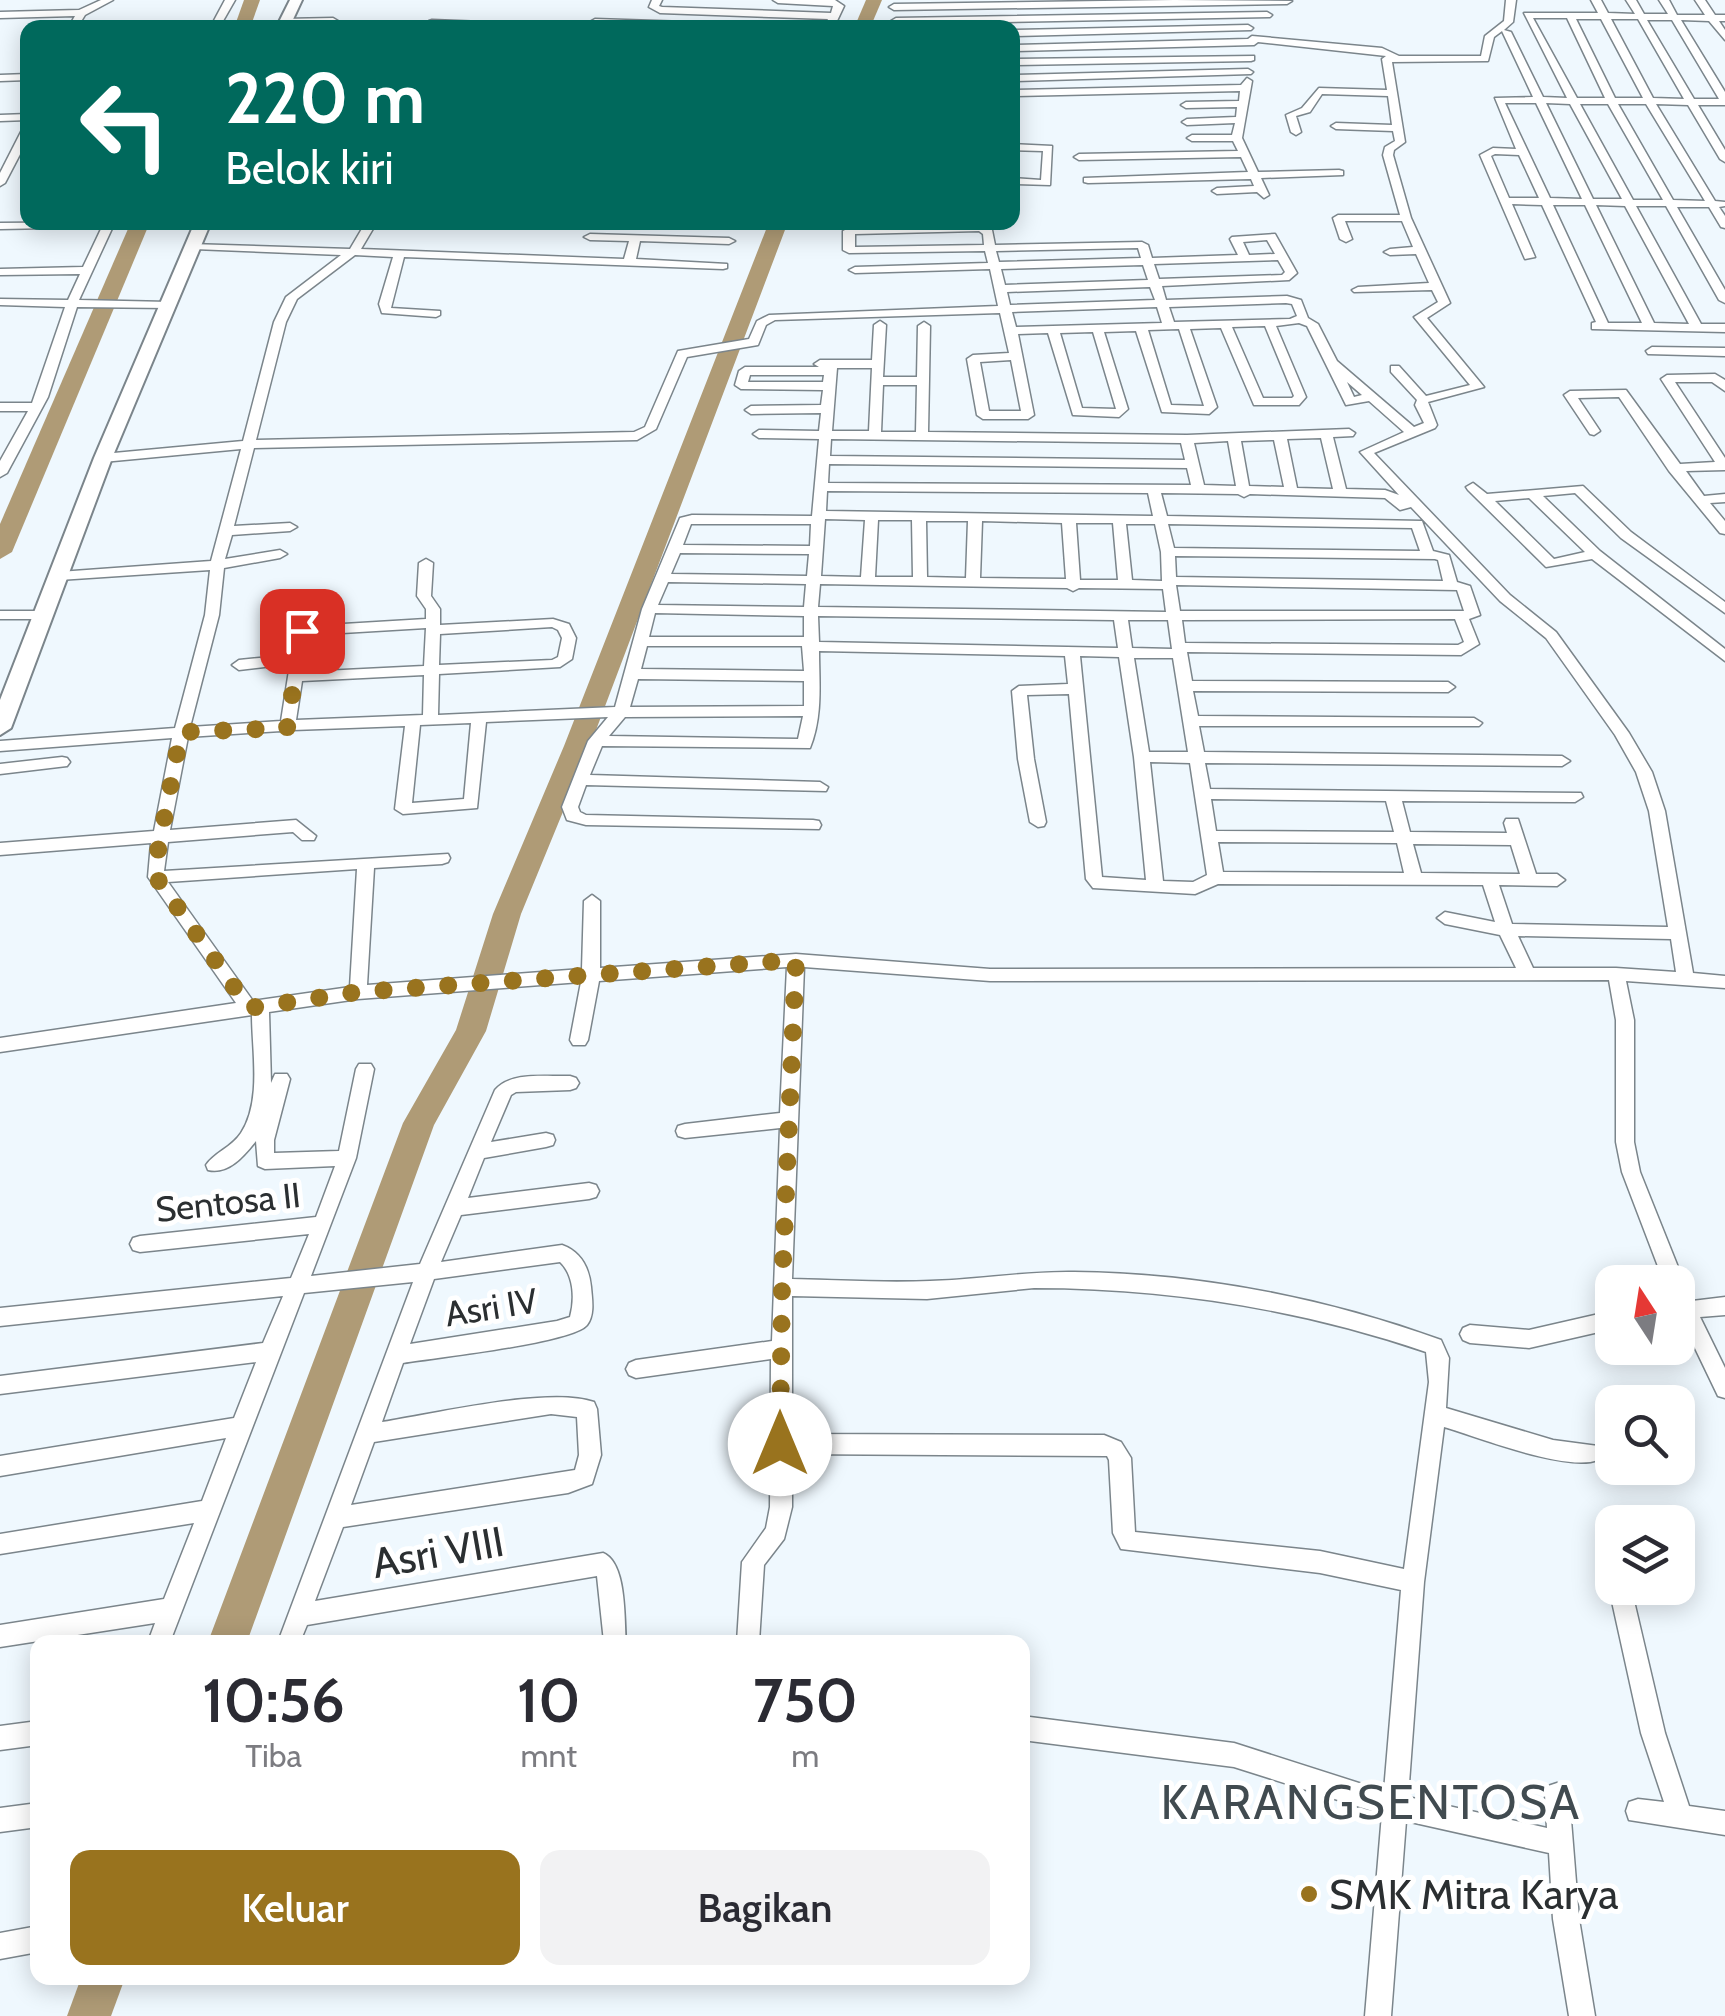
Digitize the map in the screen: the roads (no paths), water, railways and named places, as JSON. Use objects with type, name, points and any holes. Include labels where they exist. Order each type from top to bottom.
[{"type":"main road","points":[[0,728],[103,458],[200,230]]},
{"type":"street","points":[[0,15],[81,13],[108,0]]},
{"type":"street","points":[[657,0],[654,7],[660,10],[737,6],[836,13],[850,10],[852,0]]},
{"type":"street","points":[[778,0],[835,3],[832,20]]},
{"type":"street","points":[[947,0],[963,2]]},
{"type":"street","points":[[1423,400],[1478,387],[1420,317],[1444,303],[1406,218],[1388,155],[1389,149],[1400,142],[1387,59],[1486,59],[1488,40],[1508,22],[1512,0]]},
{"type":"street","points":[[1596,0],[1650,101],[1719,204],[1725,225]]},
{"type":"street","points":[[1631,0],[1688,102],[1725,158]]},
{"type":"street","points":[[1664,0],[1725,101],[1499,100],[1600,326],[1725,328]]},
{"type":"street","points":[[1700,0],[1719,18],[1725,38]]},
{"type":"street","points":[[1217,191],[1262,192],[1237,138],[1251,36],[1235,1]]},
{"type":"street","points":[[894,7],[963,2],[1287,1]]},
{"type":"street","points":[[1088,2],[1115,92]]},
{"type":"street","points":[[77,20],[81,13]]},
{"type":"street","points":[[1697,328],[1528,14],[1719,18]]},
{"type":"street","points":[[1020,21],[1268,15]]},
{"type":"street","points":[[1570,16],[1611,100],[1725,300]]},
{"type":"street","points":[[1500,32],[1538,32]]},
{"type":"street","points":[[1500,32],[1650,327]]},
{"type":"street","points":[[1020,33],[1251,36],[1382,50],[1395,56]]},
{"type":"street","points":[[1020,48],[1251,36]]},
{"type":"street","points":[[1020,62],[1251,58]]},
{"type":"street","points":[[1020,86],[1110,75],[1248,72]]},
{"type":"street","points":[[1020,87],[1115,92],[1245,88]]},
{"type":"street","points":[[1296,132],[1291,115],[1306,110],[1320,91],[1390,93]]},
{"type":"street","points":[[1186,105],[1242,104]]},
{"type":"street","points":[[1187,122],[1240,120]]},
{"type":"street","points":[[1336,126],[1398,128]]},
{"type":"street","points":[[1192,138],[1237,138]]},
{"type":"street","points":[[1130,144],[1144,178]]},
{"type":"street","points":[[1020,146],[1048,148],[1046,183],[1020,181]]},
{"type":"street","points":[[0,183],[20,151]]},
{"type":"street","points":[[1524,152],[1485,155],[1529,258]]},
{"type":"street","points":[[1080,157],[1244,154]]},
{"type":"street","points":[[8,168],[20,168]]},
{"type":"street","points":[[1088,180],[1339,173]]},
{"type":"street","points":[[1507,201],[1719,204]]},
{"type":"street","points":[[1346,239],[1338,218],[1406,218]]},
{"type":"street","points":[[0,473],[36,407],[107,230]]},
{"type":"street","points":[[215,1166],[247,1145],[260,1116],[254,1007],[156,877],[160,836],[181,732],[212,615],[216,565],[286,307],[320,272],[355,250],[367,230]]},
{"type":"street","points":[[849,230],[849,250],[1142,245],[1209,410],[1166,409],[1141,326]]},
{"type":"street","points":[[986,230],[1083,246]]},
{"type":"street","points":[[988,232],[1018,356],[1028,415],[983,415],[973,359],[1018,356]]},
{"type":"street","points":[[1000,289],[1286,278],[1290,273],[1274,240],[1266,235],[1236,239],[1245,259]]},
{"type":"street","points":[[590,237],[729,241]]},
{"type":"street","points":[[629,262],[634,238]]},
{"type":"street","points":[[194,246],[724,266]]},
{"type":"street","points":[[1390,252],[1421,250]]},
{"type":"street","points":[[398,254],[386,312],[436,313]]},
{"type":"street","points":[[855,270],[1282,258]]},
{"type":"street","points":[[0,272],[88,270]]},
{"type":"street","points":[[1358,290],[1436,286]]},
{"type":"street","points":[[103,458],[250,444],[637,436],[650,429],[682,354],[751,342],[764,319],[774,317],[1287,298],[1298,302],[1302,320]]},
{"type":"street","points":[[0,302],[170,305]]},
{"type":"street","points":[[1011,331],[1302,320],[1312,324],[1350,402],[1371,397],[1413,433]]},
{"type":"street","points":[[1225,324],[1258,402],[1296,402],[1300,397],[1269,323]]},
{"type":"street","points":[[874,433],[880,326]]},
{"type":"street","points":[[922,437],[924,326]]},
{"type":"street","points":[[1053,328],[1077,412],[1119,414],[1122,409],[1096,328]]},
{"type":"street","points":[[1652,351],[1725,352]]},
{"type":"street","points":[[830,374],[752,362],[745,370],[742,385],[830,374],[878,364]]},
{"type":"street","points":[[1394,369],[1423,400]]},
{"type":"street","points":[[596,740],[805,744],[812,711],[814,676],[809,644],[830,374]]},
{"type":"street","points":[[1725,387],[1715,378],[1667,378],[1725,466]]},
{"type":"street","points":[[877,382],[922,382]]},
{"type":"street","points":[[1594,431],[1570,395],[1622,393],[1674,468],[1725,530]]},
{"type":"street","points":[[1423,400],[1421,405],[1432,423],[1366,452],[1505,598],[1551,635],[1590,686],[1644,772],[1668,864],[1686,980]]},
{"type":"street","points":[[0,407],[36,407]]},
{"type":"street","points":[[751,410],[826,409]]},
{"type":"street","points":[[759,434],[1234,440],[1349,433]]},
{"type":"street","points":[[1326,434],[1341,494]]},
{"type":"street","points":[[1280,437],[1292,493]]},
{"type":"street","points":[[1187,439],[1198,489]]},
{"type":"street","points":[[1234,440],[1244,492]]},
{"type":"street","points":[[824,460],[1193,464]]},
{"type":"street","points":[[1674,468],[1725,466]]},
{"type":"street","points":[[821,487],[1198,489],[1393,496],[1418,524],[1428,555]]},
{"type":"street","points":[[1594,554],[1551,564],[1479,493],[1578,489],[1626,534],[1725,609]]},
{"type":"street","points":[[1154,490],[1168,552],[1179,651],[1216,878]]},
{"type":"street","points":[[1532,493],[1594,554],[1725,656]]},
{"type":"street","points":[[1700,500],[1725,498]]},
{"type":"street","points":[[813,825],[586,820],[572,816],[570,807],[596,740],[632,674],[650,609],[686,521],[872,514],[1069,522],[1418,524]]},
{"type":"street","points":[[868,581],[872,514]]},
{"type":"street","points":[[919,515],[920,582]]},
{"type":"street","points":[[973,584],[975,516]]},
{"type":"street","points":[[1119,521],[1126,586]]},
{"type":"street","points":[[1069,522],[1073,586]]},
{"type":"street","points":[[226,531],[290,527]]},
{"type":"street","points":[[676,549],[818,550]]},
{"type":"street","points":[[1168,552],[1442,555],[1451,585]]},
{"type":"street","points":[[60,576],[216,565],[280,554]]},
{"type":"street","points":[[426,564],[424,596],[432,609],[433,626],[430,664],[422,722],[402,809],[471,804],[479,720]]},
{"type":"street","points":[[650,609],[1120,616],[1473,615],[1466,588],[1451,585],[1073,586],[661,578]]},
{"type":"street","points":[[1,614],[45,616]]},
{"type":"street","points":[[1120,616],[1142,757],[1156,887]]},
{"type":"street","points":[[641,641],[1072,654],[1461,650],[1472,644],[1461,617]]},
{"type":"street","points":[[239,664],[297,669],[555,664],[565,660],[569,638],[564,627],[553,623],[304,623],[297,669],[287,728]]},
{"type":"street","points":[[1072,654],[1094,879],[1099,884],[1195,888],[1216,878],[1557,880]]},
{"type":"street","points":[[632,674],[814,676]]},
{"type":"street","points":[[1185,686],[1448,686]]},
{"type":"street","points":[[1038,822],[1026,759],[1020,692],[1074,689]]},
{"type":"street","points":[[0,746],[181,732],[613,713],[812,711]]},
{"type":"street","points":[[1191,720],[1474,723]]},
{"type":"street","points":[[1142,757],[1562,761]]},
{"type":"street","points":[[0,769],[62,762]]},
{"type":"street","points":[[581,780],[820,788]]},
{"type":"street","points":[[1204,794],[1575,797]]},
{"type":"street","points":[[1393,798],[1414,880]]},
{"type":"street","points":[[0,849],[296,826],[308,836]]},
{"type":"street","points":[[1209,836],[1404,839],[1514,831],[1530,881]]},
{"type":"street","points":[[156,877],[442,858]]},
{"type":"street","points":[[358,992],[366,863]]},
{"type":"street","points":[[1490,882],[1506,930],[1528,974]]},
{"type":"street","points":[[579,1040],[591,974],[592,901]]},
{"type":"street","points":[[1445,918],[1506,930],[1676,934]]},
{"type":"street","points":[[0,1045],[358,992],[796,960],[990,975],[1616,974],[1725,982]]},
{"type":"street","points":[[748,1635],[752,1562],[776,1532],[781,1507],[780,1348],[796,960]]},
{"type":"street","points":[[1616,974],[1626,1020],[1625,1142],[1631,1172],[1667,1265]]},
{"type":"street","points":[[162,1635],[295,1286],[323,1224],[346,1158],[365,1069]]},
{"type":"street","points":[[281,1079],[265,1140],[266,1161],[346,1158]]},
{"type":"street","points":[[292,1635],[427,1272],[504,1090],[514,1085],[570,1083]]},
{"type":"street","points":[[685,1131],[788,1120]]},
{"type":"street","points":[[478,1152],[546,1140]]},
{"type":"street","points":[[454,1208],[589,1191]]},
{"type":"street","name":"Sentosa II","points":[[140,1244],[323,1224]]},
{"type":"street","name":"Asri IV","points":[[396,1355],[577,1323],[582,1316],[577,1266],[562,1254],[427,1272]]},
{"type":"street","points":[[0,1317],[427,1272]]},
{"type":"street","points":[[782,1286],[929,1290],[1034,1280],[1110,1282],[1264,1303],[1356,1322],[1434,1346],[1440,1358],[1413,1582],[1378,2016]]},
{"type":"street","points":[[1695,1305],[1725,1306]]},
{"type":"street","points":[[1470,1334],[1536,1338],[1595,1324]]},
{"type":"street","points":[[1695,1332],[1725,1389]]},
{"type":"street","points":[[636,1370],[780,1348]]},
{"type":"street","points":[[0,1385],[270,1351]]},
{"type":"street","points":[[336,1518],[568,1483],[584,1477],[590,1455],[588,1409],[577,1405],[551,1405],[365,1434]]},
{"type":"street","points":[[1432,1414],[1553,1450],[1590,1453]]},
{"type":"street","points":[[0,1466],[241,1426]]},
{"type":"street","points":[[780,1444],[1104,1445],[1114,1449],[1120,1458],[1124,1534],[1129,1542],[1320,1562],[1413,1582]]},
{"type":"street","points":[[0,1544],[208,1510]]},
{"type":"street","name":"Asri VIII","points":[[300,1614],[603,1564],[608,1570],[614,1635]]},
{"type":"street","points":[[1624,1605],[1653,1732],[1681,1817]]},
{"type":"street","points":[[0,1636],[173,1609]]},
{"type":"street","points":[[1030,1729],[1234,1754],[1394,1806],[1561,1843]]},
{"type":"street","points":[[0,1738],[30,1735]]},
{"type":"street","points":[[1557,1794],[1566,1919],[1582,2016]]},
{"type":"street","points":[[1638,1811],[1725,1823]]},
{"type":"street","points":[[0,1820],[30,1816]]},
{"type":"street","points":[[0,1946],[30,1940]]},
{"type":"waterway","points":[[245,20],[252,0]]},
{"type":"waterway","points":[[865,20],[874,0]]},
{"type":"waterway","points":[[0,552],[137,230]]},
{"type":"waterway","points":[[230,1635],[419,1123],[471,1031],[507,914],[577,746],[776,230]]},
{"type":"waterway","points":[[89,2016],[100,1985]]},
{"type":"place","name":"SMK Mitra Karya","points":[[1309,1894]]},
{"type":"district","name":"KARANGSENTOSA","points":[[1371,1802]]}]
